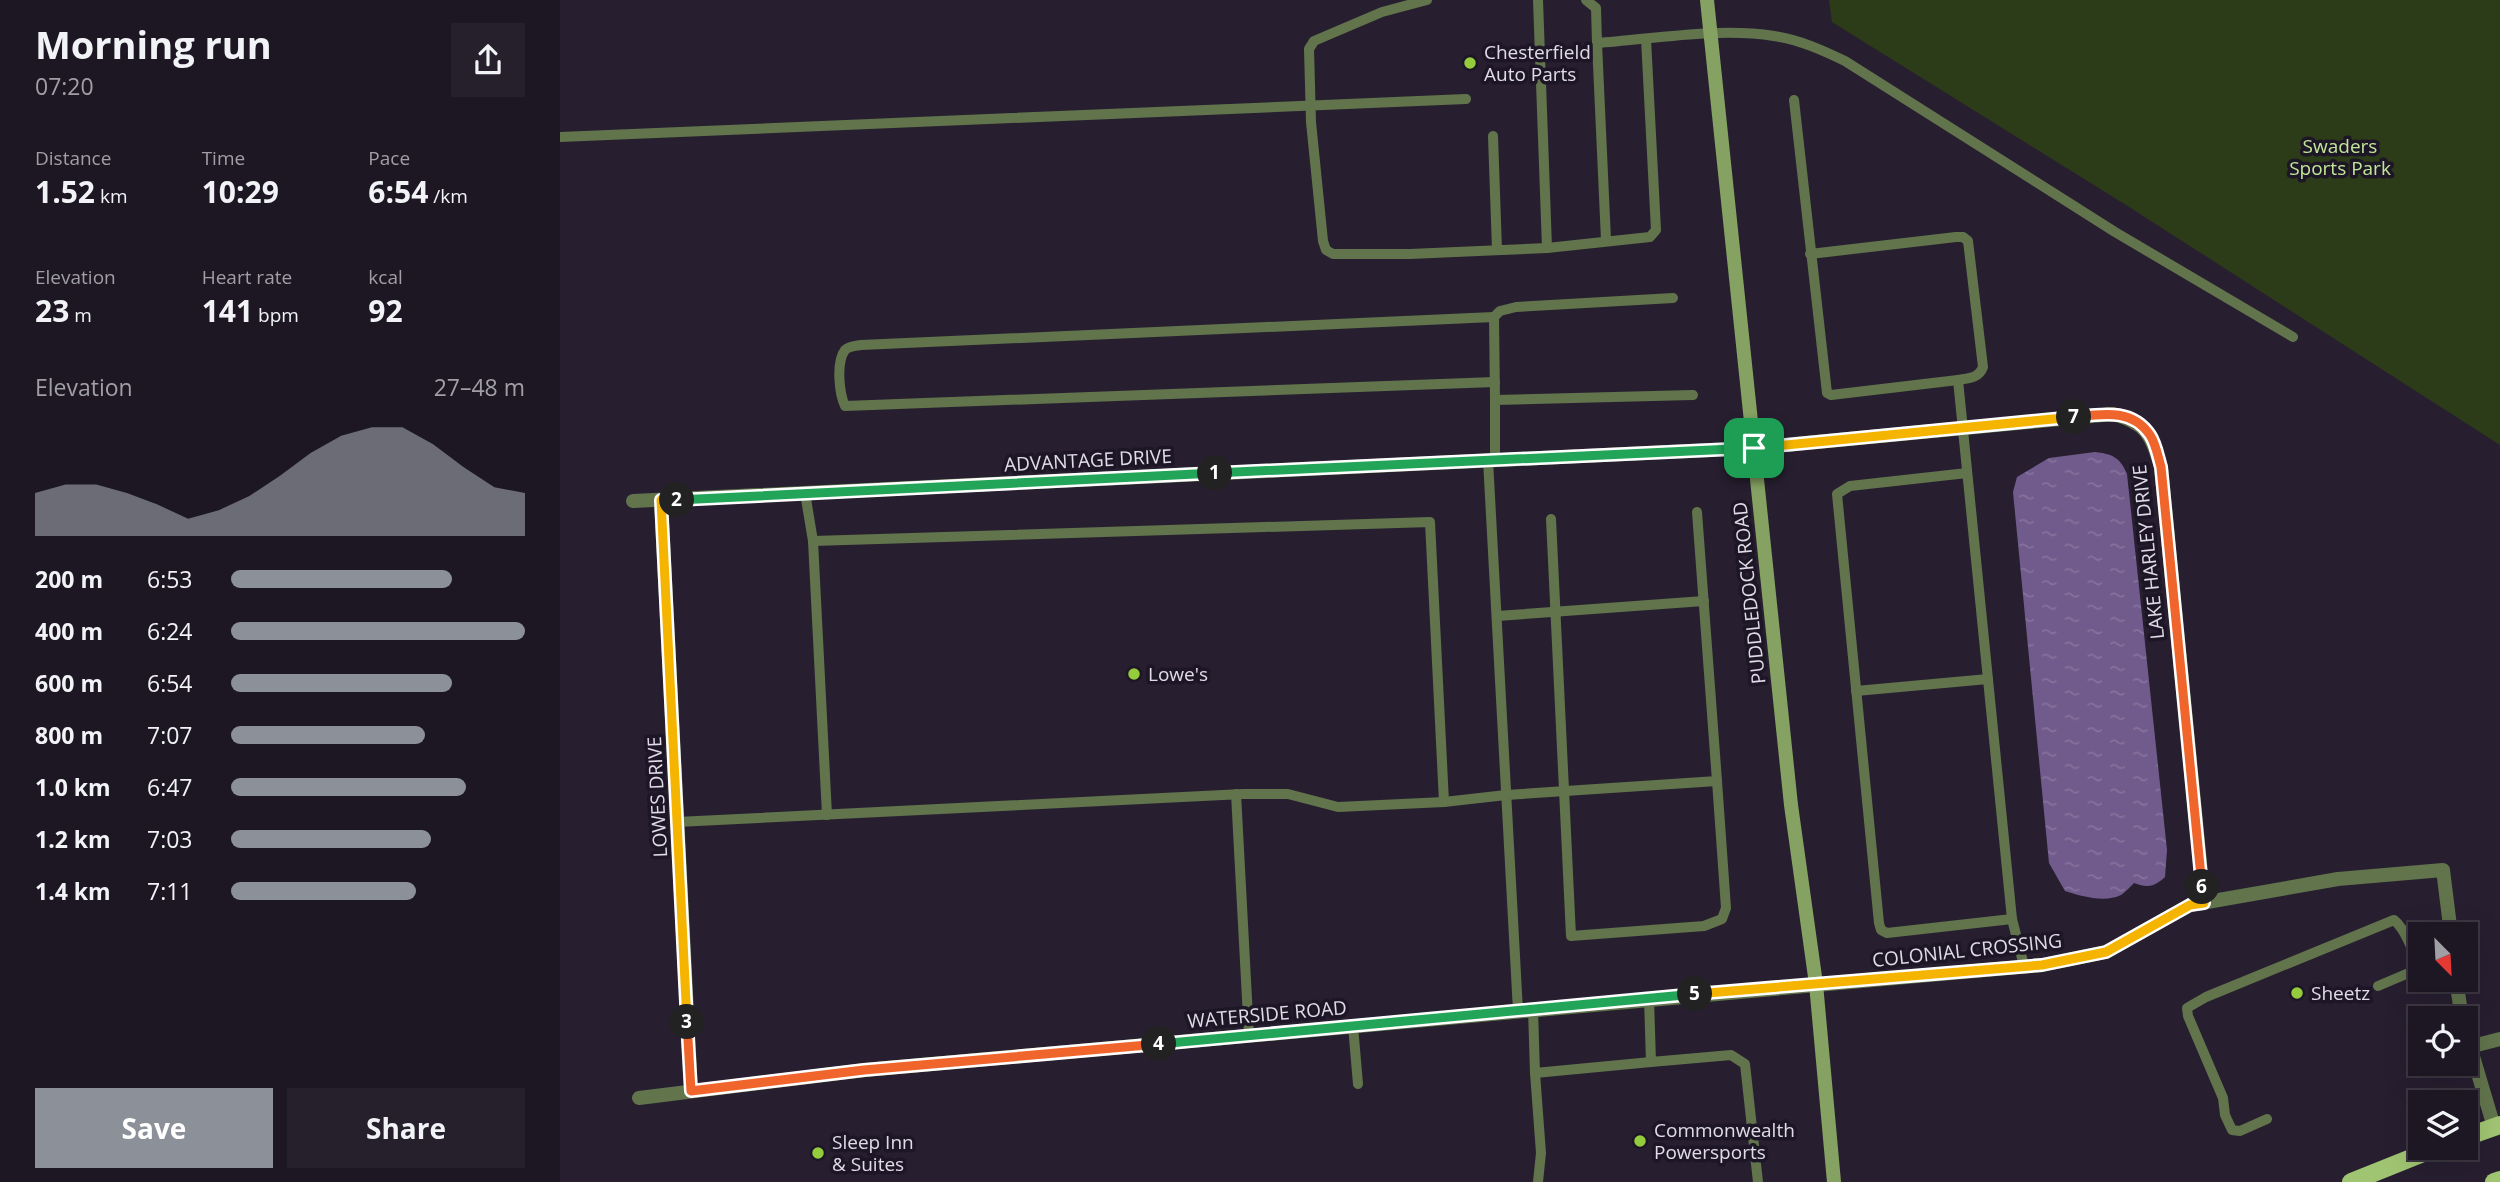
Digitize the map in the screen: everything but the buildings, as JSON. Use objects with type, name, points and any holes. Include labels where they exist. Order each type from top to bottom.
[{"type":"main road","name":"PUDDLEDOCK ROAD","points":[[1707,0],[1791,805],[1816,984],[1834,1182]]},
{"type":"main road","points":[[2478,1133],[2497,1126]]},
{"type":"main road","points":[[2351,1182],[2408,1159]]},
{"type":"main road","points":[[2494,1182],[2500,1180]]},
{"type":"street","name":"LAKE HARLEY DRIVE","points":[[1754,448],[1962,426],[2113,414],[2134,419],[2151,436],[2161,467],[2204,903]]},
{"type":"street","name":"ADVANTAGE DRIVE","points":[[633,501],[1754,448]]},
{"type":"street","name":"LOWES DRIVE","points":[[661,500],[691,1091]]},
{"type":"street","name":"COLONIAL CROSSING","points":[[1816,984],[2024,966],[2106,952],[2190,905],[2338,879],[2443,870],[2450,922]]},
{"type":"street","name":"WATERSIDE ROAD","points":[[639,1098],[864,1070],[1816,984]]},
{"type":"street","points":[[2478,1040],[2500,1039]]},
{"type":"street","points":[[2478,1072],[2497,1126]]},
{"type":"lane","points":[[1427,0],[1382,12],[1314,41],[1309,49],[1310,107],[1323,241],[1326,250],[1333,254],[1410,254],[1547,248],[1650,237],[1656,230],[1646,39]]},
{"type":"lane","points":[[1538,0],[1547,248]]},
{"type":"lane","points":[[1586,0],[1596,8],[1605,240]]},
{"type":"lane","points":[[1597,43],[1711,34],[1774,36],[1811,45],[1845,61],[2115,232],[2293,337]]},
{"type":"lane","points":[[560,137],[1466,99]]},
{"type":"lane","points":[[1794,100],[1810,254],[1827,393],[1831,395],[1958,380],[1981,373],[1983,367],[1968,241],[1963,237],[1810,254]]},
{"type":"lane","points":[[1493,136],[1497,250]]},
{"type":"lane","points":[[1495,382],[845,406],[840,396],[839,381],[843,352],[848,347],[861,345],[1494,317],[1500,311],[1516,307],[1673,298]]},
{"type":"lane","points":[[1494,317],[1495,400],[1492,459],[1506,795],[1525,1010],[1535,1073],[1541,1153],[1538,1182]]},
{"type":"lane","points":[[1958,380],[2012,919],[2024,966]]},
{"type":"lane","points":[[1495,400],[1693,395]]},
{"type":"lane","points":[[1967,473],[1850,486],[1837,495],[1856,691],[1881,930],[1887,933],[2012,919]]},
{"type":"lane","points":[[805,493],[813,541],[827,815]]},
{"type":"lane","points":[[1551,519],[1571,936],[1704,926],[1722,919],[1726,908],[1697,512]]},
{"type":"lane","points":[[813,541],[1430,522],[1444,802]]},
{"type":"lane","points":[[1497,616],[1704,601]]},
{"type":"lane","points":[[1856,691],[1988,679]]},
{"type":"lane","points":[[677,822],[1236,794],[1288,794],[1338,807],[1444,802],[1717,780]]},
{"type":"lane","points":[[1236,794],[1249,1036]]},
{"type":"lane","points":[[2267,1119],[2240,1131],[2232,1130],[2225,1115],[2223,1098],[2186,1011],[2190,1005],[2394,920],[2400,926],[2415,958],[2415,968],[2378,986]]},
{"type":"lane","points":[[1649,999],[1651,1062]]},
{"type":"lane","points":[[1353,1026],[1358,1084]]},
{"type":"lane","points":[[1535,1073],[1731,1055],[1745,1064],[1758,1182]]},
{"type":"green space","name":"Swaders Sports Park","points":[[1829,0],[2500,0],[2500,445],[2126,205],[1832,22]]},
{"type":"water","points":[[2095,452],[2115,457],[2127,474],[2167,850],[2165,877],[2161,880],[2151,886],[2134,883],[2121,895],[2100,899],[2065,891],[2049,863],[2013,492],[2017,477],[2049,458]]},
{"type":"place","name":"Chesterfield Auto Parts","points":[[1470,63]]},
{"type":"place","name":"Lowe's","points":[[1134,674]]},
{"type":"place","name":"Sheetz","points":[[2297,993]]},
{"type":"place","name":"Commonwealth Powersports","points":[[1640,1141]]},
{"type":"place","name":"Sleep Inn & Suites","points":[[818,1153]]},
{"type":"route","points":[[2113,414],[2134,419],[2151,436],[2161,467],[2204,903],[2190,905],[2106,952],[2042,965],[864,1070],[691,1091],[661,500],[1754,448],[1962,426],[2113,414]]}]
